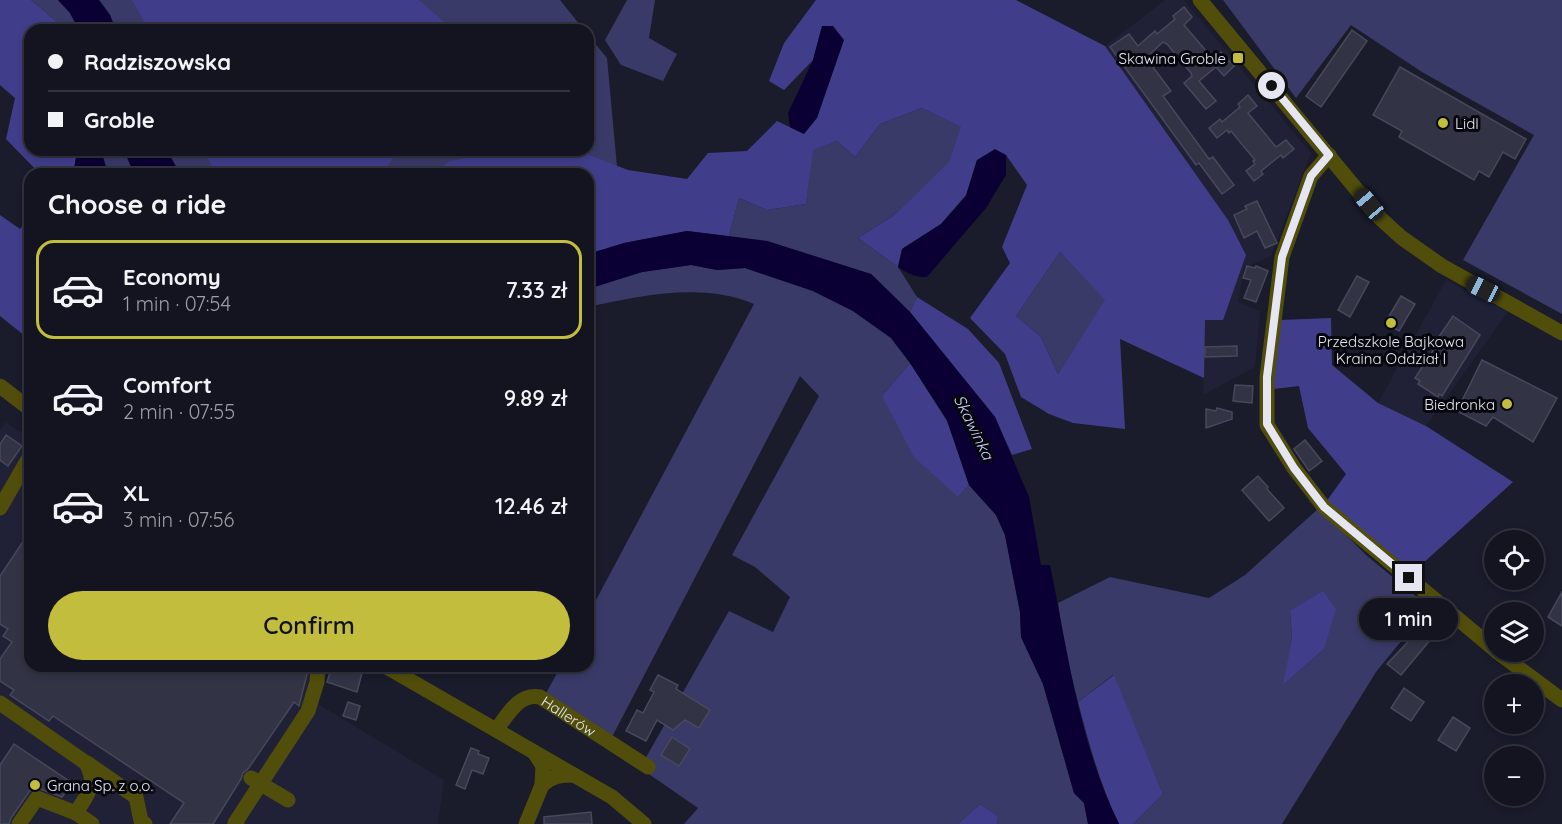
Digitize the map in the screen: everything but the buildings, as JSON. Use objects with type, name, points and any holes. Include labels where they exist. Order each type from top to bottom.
[{"type":"street","points":[[1200,0],[1381,219],[1402,238],[1467,282],[1562,333]]},
{"type":"street","points":[[1329,155],[1311,176],[1282,257],[1267,377],[1267,424],[1294,468],[1324,507],[1484,641]]},
{"type":"street","points":[[0,386],[24,404]]},
{"type":"street","points":[[0,508],[24,478]]},
{"type":"street","points":[[1511,662],[1562,700]]},
{"type":"street","points":[[237,824],[256,781],[308,711],[318,672]]},
{"type":"street","points":[[395,672],[612,797],[644,824]]},
{"type":"street","name":"Hallerów","points":[[496,730],[521,700],[531,695],[540,697],[648,767]]},
{"type":"street","points":[[0,703],[136,797],[141,821],[145,824]]},
{"type":"street","points":[[526,824],[542,785],[543,766],[534,752]]},
{"type":"street","points":[[76,813],[92,788],[93,775],[86,763]]},
{"type":"street","points":[[542,785],[549,778],[574,775]]},
{"type":"street","points":[[256,781],[288,800]]},
{"type":"street","points":[[19,824],[37,798],[76,813],[92,824]]},
{"type":"shaded area","points":[[0,0],[31,0],[55,20],[56,24],[24,24],[24,156],[76,156],[74,168],[34,168],[6,139],[15,98],[0,85]]},
{"type":"shaded area","points":[[31,0],[58,0],[70,13],[76,24],[56,24],[54,19]]},
{"type":"shaded area","points":[[99,0],[560,0],[579,24],[114,24]]},
{"type":"shaded area","points":[[132,0],[419,0],[446,24],[146,24]]},
{"type":"shaded area","points":[[627,0],[655,0],[649,38],[677,54],[663,81],[621,65],[605,40]]},
{"type":"shaded area","points":[[816,0],[1016,0],[1105,46],[1228,220],[1246,255],[1223,320],[1205,320],[1204,378],[1120,339],[1125,429],[1073,423],[1049,414],[1021,397],[1005,354],[970,318],[1010,263],[1002,247],[1027,185],[1006,155],[977,160],[966,195],[941,224],[902,249],[898,267],[858,238],[893,216],[949,162],[961,127],[922,108],[880,124],[855,157],[837,141],[813,150],[806,204],[767,210],[739,198],[729,236],[687,231],[624,243],[594,252],[594,168],[441,168],[450,161],[477,156],[592,156],[628,170],[687,179],[708,153],[747,151],[777,121],[804,134],[822,26],[813,60],[784,90],[769,81],[784,43]],"holes":[[[1060,252],[1105,300],[1058,374],[1041,337],[1016,316]]]},
{"type":"shaded area","points":[[1165,0],[1184,0],[1311,153],[1271,256],[1244,268],[1238,302],[1260,311],[1255,367],[1203,395],[1205,320],[1151,111],[1105,46]]},
{"type":"shaded area","points":[[1223,0],[1562,0],[1562,314],[1463,260],[1534,135],[1422,72],[1351,25],[1296,98]]},
{"type":"shaded area","points":[[594,42],[607,58],[624,243],[594,252],[594,168],[177,168],[170,156],[594,156]]},
{"type":"shaded area","points":[[922,108],[962,127],[949,163],[893,216],[858,238],[898,267],[917,297],[910,312],[871,274],[767,241],[729,236],[739,198],[767,210],[806,204],[812,150],[837,141],[855,157],[880,124]]},
{"type":"shaded area","points":[[103,156],[126,156],[132,168],[106,168]]},
{"type":"shaded area","points":[[207,156],[395,156],[386,168],[297,168],[295,166],[293,168],[213,168]]},
{"type":"shaded area","points":[[0,215],[20,229],[24,224],[24,335],[0,316]]},
{"type":"shaded area","points":[[1060,252],[1106,300],[1058,374],[1041,337],[1016,316]]},
{"type":"shaded area","points":[[691,265],[717,270],[745,268],[813,291],[853,311],[891,338],[910,363],[882,396],[958,497],[969,485],[996,515],[1005,535],[1020,612],[1021,637],[1043,684],[1074,793],[1084,803],[1088,824],[997,824],[998,816],[980,804],[958,824],[684,824],[698,808],[640,768],[729,611],[773,632],[790,597],[755,567],[732,555],[819,396],[800,376],[611,739],[545,695],[558,672],[594,672],[594,604],[754,304],[734,297],[693,292],[650,295],[594,306],[594,287],[642,272]]},
{"type":"shaded area","points":[[1446,280],[1508,312],[1426,426],[1378,403]]},
{"type":"shaded area","points":[[917,297],[968,329],[999,363],[1032,449],[1012,455],[995,417],[910,312]]},
{"type":"shaded area","points":[[1331,318],[1332,365],[1378,403],[1426,426],[1513,482],[1411,574],[1326,502],[1346,474],[1308,428],[1299,386],[1274,389],[1273,372],[1280,320]]},
{"type":"shaded area","points":[[910,363],[947,421],[969,485],[958,497],[914,457],[882,396]]},
{"type":"shaded area","points":[[5,422],[24,434],[24,672],[322,672],[318,704],[444,780],[438,824],[0,824],[0,430]]},
{"type":"shaded area","points":[[1319,508],[1366,555],[1429,607],[1376,672],[1282,824],[1133,824],[1163,794],[1113,675],[1078,702],[1064,647],[1058,603],[1110,577],[1209,598],[1245,575]],"holes":[[[1290,611],[1324,649],[1284,684],[1292,637]]]},
{"type":"shaded area","points":[[1323,591],[1336,609],[1324,649],[1283,685],[1292,637],[1290,611]]},
{"type":"shaded area","points":[[1114,675],[1163,794],[1133,824],[1119,824],[1112,809],[1078,702]]},
{"type":"shaded area","points":[[980,804],[998,816],[997,824],[958,824]]},
{"type":"water","points":[[58,0],[99,0],[114,24],[76,24],[70,13]]},
{"type":"water","points":[[822,26],[833,26],[844,40],[817,118],[804,134],[790,127],[788,113],[813,60]]},
{"type":"water","points":[[995,149],[1006,155],[1006,175],[986,208],[927,277],[912,275],[898,267],[902,249],[941,224],[966,196],[977,160]]},
{"type":"water","points":[[76,156],[103,156],[106,168],[74,168]]},
{"type":"water","points":[[126,156],[170,156],[177,168],[132,168]]},
{"type":"water","name":"Skawinka","points":[[687,231],[767,241],[871,274],[910,312],[995,417],[1029,497],[1041,565],[1050,565],[1084,730],[1105,793],[1119,824],[1088,824],[1084,803],[1074,793],[1043,684],[1021,637],[1020,612],[1005,535],[996,515],[969,485],[947,420],[891,338],[853,311],[813,291],[745,268],[717,270],[691,265],[642,272],[594,287],[594,252],[624,243]]},
{"type":"place","name":"Skawina Groble","points":[[1238,58]]},
{"type":"place","name":"Lidl","points":[[1443,123]]},
{"type":"place","name":"Przedszkole Bajkowa Kraina Oddział I","points":[[1391,323]]},
{"type":"place","name":"Biedronka","points":[[1507,404]]},
{"type":"place","name":"Grana Sp. z o.o.","points":[[35,785]]},
{"type":"route","points":[[1272,86],[1329,155],[1311,176],[1282,257],[1267,377],[1267,424],[1294,468],[1324,507],[1409,578]]}]
